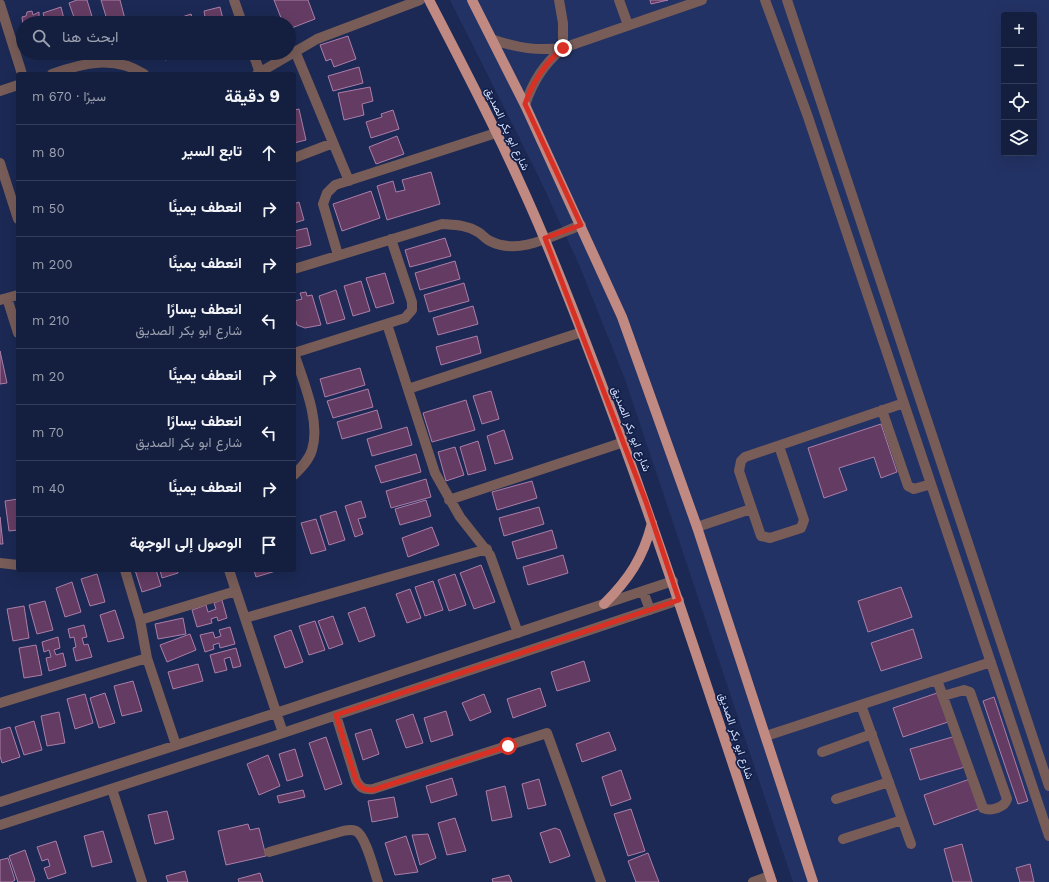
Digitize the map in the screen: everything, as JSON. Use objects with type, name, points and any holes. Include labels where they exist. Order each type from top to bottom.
[{"type":"main road","name":"شارع ابو بكر الصديق","points":[[429,0],[496,133],[545,238],[582,332],[646,502],[771,879]]},
{"type":"main road","points":[[472,0],[494,40],[525,104],[622,317],[697,527],[813,882]]},
{"type":"main road","points":[[604,604],[630,576],[647,541],[652,523]]},
{"type":"street","points":[[234,0],[240,16]]},
{"type":"street","points":[[296,51],[338,30],[420,0]]},
{"type":"street","points":[[525,104],[530,88],[539,73],[550,59],[563,48],[564,23],[558,0]]},
{"type":"street","points":[[619,0],[628,25]]},
{"type":"street","points":[[494,40],[516,48],[532,50],[563,48],[702,0]]},
{"type":"street","points":[[765,0],[807,114],[1049,836]]},
{"type":"street","points":[[787,0],[1049,786]]},
{"type":"street","points":[[0,4],[16,55]]},
{"type":"street","points":[[296,53],[349,181]]},
{"type":"street","points":[[18,60],[21,72]]},
{"type":"street","points":[[255,60],[258,72]]},
{"type":"street","points":[[260,72],[280,60]]},
{"type":"street","points":[[59,72],[90,63],[107,62],[122,64],[140,72]]},
{"type":"street","points":[[0,91],[16,86]]},
{"type":"street","points":[[338,255],[323,204],[327,193],[336,185],[496,133]]},
{"type":"street","points":[[296,157],[333,143]]},
{"type":"street","points":[[0,162],[16,213]]},
{"type":"street","points":[[296,268],[442,224],[460,225],[476,231],[490,241],[508,246],[527,245],[581,225]]},
{"type":"street","points":[[296,352],[405,318],[412,310],[412,302],[391,239]]},
{"type":"street","points":[[16,295],[4,299],[16,327]]},
{"type":"street","points":[[387,324],[435,473],[460,517],[487,549],[518,633]]},
{"type":"street","points":[[408,389],[582,332]]},
{"type":"street","points":[[296,360],[315,423],[315,437],[312,451],[304,464],[296,473]]},
{"type":"street","points":[[779,446],[804,520],[804,524],[801,528],[770,538],[765,538],[761,536],[739,471],[741,461],[745,457],[882,410],[904,404]]},
{"type":"street","points":[[882,410],[908,486],[914,489],[931,484]]},
{"type":"street","points":[[449,500],[624,442]]},
{"type":"street","points":[[697,527],[751,509]]},
{"type":"street","points":[[245,618],[487,549]]},
{"type":"street","points":[[0,563],[16,565]]},
{"type":"street","points":[[126,572],[140,620],[147,658],[176,745]]},
{"type":"street","points":[[230,572],[283,733]]},
{"type":"street","points":[[0,802],[673,582]]},
{"type":"street","points":[[140,620],[236,591]]},
{"type":"street","points":[[643,591],[650,610]]},
{"type":"street","points":[[0,825],[283,733],[679,600]]},
{"type":"street","points":[[0,703],[147,658]]},
{"type":"street","points":[[766,736],[991,662]]},
{"type":"street","points":[[937,680],[983,808],[991,810],[1003,805],[1007,798],[970,692],[964,690],[943,696]]},
{"type":"street","points":[[861,705],[911,844]]},
{"type":"street","points":[[336,715],[356,780],[359,786],[366,790],[373,790],[547,733],[601,882]]},
{"type":"street","points":[[822,752],[872,734]]},
{"type":"street","points":[[836,799],[889,782]]},
{"type":"street","points":[[112,789],[142,882]]},
{"type":"street","points":[[843,839],[902,820]]},
{"type":"street","points":[[269,852],[343,831],[356,831],[361,835],[364,841],[378,882]]},
{"type":"street","points":[[753,882],[771,879]]},
{"type":"shaded area","points":[[450,0],[1049,0],[1049,882],[793,882],[625,379],[580,267],[538,175]]},
{"type":"building","points":[[77,0],[87,0],[92,16],[74,16],[69,3]]},
{"type":"building","points":[[101,0],[120,0],[124,16],[106,16]]},
{"type":"building","points":[[274,0],[308,0],[315,19],[296,26],[296,16],[280,16]]},
{"type":"building","points":[[650,0],[668,0],[651,4]]},
{"type":"building","points":[[61,7],[63,16],[44,16],[43,13]]},
{"type":"building","points":[[220,7],[222,16],[205,16],[204,11]]},
{"type":"building","points":[[32,11],[33,15],[39,12],[39,16],[26,16],[27,12]]},
{"type":"building","points":[[348,36],[356,59],[334,67],[331,59],[326,61],[320,45]]},
{"type":"building","points":[[359,67],[363,83],[333,91],[328,76]]},
{"type":"building","points":[[370,87],[373,101],[362,104],[364,115],[344,120],[338,93]]},
{"type":"building","points":[[299,109],[306,140],[296,142],[296,110]]},
{"type":"building","points":[[393,110],[399,129],[371,138],[366,122],[382,117],[381,114]]},
{"type":"building","points":[[397,136],[404,154],[376,164],[369,147]]},
{"type":"building","points":[[431,172],[440,204],[387,220],[377,186],[393,181],[396,192],[405,190],[402,180]]},
{"type":"building","points":[[371,191],[380,218],[342,231],[333,204]]},
{"type":"building","points":[[299,202],[304,220],[296,222],[296,203]]},
{"type":"building","points":[[307,228],[311,245],[296,249],[296,231]]},
{"type":"building","points":[[445,238],[451,256],[410,267],[405,250]]},
{"type":"building","points":[[455,261],[460,279],[420,290],[415,273]]},
{"type":"building","points":[[385,273],[394,303],[376,308],[366,278]]},
{"type":"building","points":[[361,281],[370,311],[353,316],[344,286]]},
{"type":"building","points":[[464,283],[469,301],[429,312],[424,295]]},
{"type":"building","points":[[336,290],[345,319],[327,324],[319,296]]},
{"type":"building","points":[[306,292],[307,296],[312,295],[321,325],[305,328],[297,325],[296,300],[302,299],[300,293]]},
{"type":"building","points":[[473,306],[478,324],[438,335],[433,318]]},
{"type":"building","points":[[477,336],[481,353],[441,365],[436,347]]},
{"type":"building","points":[[0,351],[7,383],[0,384]]},
{"type":"building","points":[[360,368],[365,385],[325,397],[320,379]]},
{"type":"building","points":[[368,389],[373,407],[333,418],[327,401]]},
{"type":"building","points":[[491,391],[499,419],[482,424],[473,396]]},
{"type":"building","points":[[466,400],[475,430],[432,442],[423,413]]},
{"type":"building","points":[[377,410],[382,428],[342,439],[337,422]]},
{"type":"building","points":[[881,424],[897,472],[881,478],[874,457],[839,468],[847,490],[824,498],[808,448]]},
{"type":"building","points":[[407,427],[412,445],[372,456],[367,439]]},
{"type":"building","points":[[504,430],[513,459],[495,464],[487,436]]},
{"type":"building","points":[[478,441],[486,470],[468,475],[460,447]]},
{"type":"building","points":[[455,447],[464,475],[446,481],[438,452]]},
{"type":"building","points":[[416,454],[421,472],[381,483],[375,466]]},
{"type":"building","points":[[426,479],[431,497],[391,508],[386,491]]},
{"type":"building","points":[[532,481],[537,498],[497,510],[492,492]]},
{"type":"building","points":[[16,499],[16,530],[9,531],[5,501]]},
{"type":"building","points":[[426,500],[431,516],[400,525],[395,509]]},
{"type":"building","points":[[361,501],[366,517],[358,519],[363,534],[355,537],[345,506]]},
{"type":"building","points":[[539,507],[544,524],[504,536],[499,518]]},
{"type":"building","points":[[336,511],[345,540],[329,545],[320,516]]},
{"type":"building","points":[[0,517],[3,544],[0,544]]},
{"type":"building","points":[[316,519],[326,550],[311,554],[301,523]]},
{"type":"building","points":[[432,527],[439,545],[408,557],[402,538]]},
{"type":"building","points":[[552,530],[557,548],[517,559],[512,542]]},
{"type":"building","points":[[563,555],[568,573],[528,585],[523,567]]},
{"type":"building","points":[[481,565],[495,602],[474,609],[460,573]]},
{"type":"building","points":[[136,572],[157,572],[161,586],[142,592]]},
{"type":"building","points":[[160,572],[178,572],[178,573],[162,578]]},
{"type":"building","points":[[255,572],[272,572],[256,577]]},
{"type":"building","points":[[97,574],[105,602],[90,606],[81,579]]},
{"type":"building","points":[[455,574],[466,605],[449,611],[438,580]]},
{"type":"building","points":[[433,581],[443,610],[425,616],[415,587]]},
{"type":"building","points":[[72,582],[81,612],[65,617],[56,588]]},
{"type":"building","points":[[901,587],[912,617],[868,632],[858,601]]},
{"type":"building","points":[[410,589],[421,618],[407,623],[396,594]]},
{"type":"building","points":[[222,600],[227,618],[218,621],[217,617],[211,619],[212,623],[197,627],[192,610],[206,605],[208,612],[216,609],[214,603]]},
{"type":"building","points":[[45,601],[53,630],[37,634],[29,605]]},
{"type":"building","points":[[24,606],[29,638],[13,641],[7,609]]},
{"type":"building","points":[[365,607],[375,636],[359,642],[348,613]]},
{"type":"building","points":[[115,610],[124,638],[108,642],[100,615]]},
{"type":"building","points":[[333,616],[343,644],[329,649],[318,621]]},
{"type":"building","points":[[183,618],[186,634],[158,639],[155,624]]},
{"type":"building","points":[[315,621],[325,650],[309,655],[299,626]]},
{"type":"building","points":[[84,625],[87,637],[82,638],[84,645],[88,644],[92,657],[76,661],[73,648],[76,647],[74,637],[70,638],[68,629]]},
{"type":"building","points":[[230,627],[235,644],[220,648],[219,643],[213,645],[214,649],[205,652],[200,635],[213,632],[215,638],[221,636],[219,630]]},
{"type":"building","points":[[913,629],[922,658],[881,671],[871,643]]},
{"type":"building","points":[[291,630],[303,662],[285,668],[274,636]]},
{"type":"building","points":[[190,634],[196,650],[167,662],[160,645]]},
{"type":"building","points":[[58,637],[60,648],[54,650],[56,655],[63,653],[66,666],[49,671],[46,658],[51,657],[49,650],[44,652],[42,642]]},
{"type":"building","points":[[36,645],[42,675],[24,678],[19,648]]},
{"type":"building","points":[[236,648],[241,666],[233,668],[230,657],[224,659],[227,670],[215,673],[210,655]]},
{"type":"building","points":[[584,661],[590,681],[557,691],[551,672]]},
{"type":"building","points":[[198,664],[203,681],[173,689],[168,672]]},
{"type":"building","points":[[133,681],[142,711],[122,716],[114,686]]},
{"type":"building","points":[[540,688],[546,706],[513,718],[507,699]]},
{"type":"building","points":[[105,693],[115,723],[99,728],[90,698]]},
{"type":"building","points":[[937,693],[948,722],[903,737],[893,708]]},
{"type":"building","points":[[85,694],[93,723],[75,729],[67,699]]},
{"type":"building","points":[[484,694],[491,712],[470,721],[462,703]]},
{"type":"building","points":[[994,697],[1028,801],[1018,804],[983,701]]},
{"type":"building","points":[[446,711],[453,735],[431,742],[424,718]]},
{"type":"building","points":[[59,712],[65,743],[47,746],[41,716]]},
{"type":"building","points":[[413,714],[423,743],[406,748],[396,720]]},
{"type":"building","points":[[34,721],[42,750],[24,755],[15,727]]},
{"type":"building","points":[[10,727],[20,757],[2,763],[0,756],[0,730]]},
{"type":"building","points":[[371,729],[379,754],[363,760],[355,734]]},
{"type":"building","points":[[609,732],[616,750],[582,762],[576,744]]},
{"type":"building","points":[[956,736],[965,767],[920,780],[910,749]]},
{"type":"building","points":[[326,737],[342,784],[325,790],[309,743]]},
{"type":"building","points":[[295,749],[303,776],[287,781],[279,754]]},
{"type":"building","points":[[268,755],[280,786],[259,795],[247,764]]},
{"type":"building","points":[[621,770],[631,799],[611,806],[602,777]]},
{"type":"building","points":[[452,778],[457,795],[431,803],[426,786]]},
{"type":"building","points":[[539,779],[546,805],[528,809],[522,784]]},
{"type":"building","points":[[970,779],[981,808],[934,825],[924,795]]},
{"type":"building","points":[[505,786],[512,817],[492,821],[486,791]]},
{"type":"building","points":[[303,790],[305,797],[279,803],[277,796]]},
{"type":"building","points":[[394,797],[398,817],[372,822],[368,801]]},
{"type":"building","points":[[631,809],[645,851],[628,856],[614,814]]},
{"type":"building","points":[[167,811],[174,839],[155,844],[148,815]]},
{"type":"building","points":[[455,818],[466,851],[447,855],[438,823]]},
{"type":"building","points":[[248,824],[250,830],[259,828],[266,856],[226,865],[218,831]]},
{"type":"building","points":[[555,828],[560,830],[570,856],[550,863],[540,833]]},
{"type":"building","points":[[103,831],[112,862],[92,867],[84,836]]},
{"type":"building","points":[[428,834],[436,858],[420,865],[412,835]]},
{"type":"building","points":[[406,836],[418,872],[395,875],[385,843]]},
{"type":"building","points":[[56,841],[66,873],[48,879],[44,868],[50,866],[48,859],[42,861],[37,847]]},
{"type":"building","points":[[962,844],[972,882],[953,882],[944,849]]},
{"type":"building","points":[[25,850],[35,880],[34,882],[18,882],[9,856]]},
{"type":"building","points":[[648,853],[659,882],[636,882],[628,861]]},
{"type":"building","points":[[8,858],[15,880],[12,882],[0,882],[0,860]]},
{"type":"building","points":[[1030,864],[1034,882],[1020,882],[1016,868]]},
{"type":"building","points":[[185,871],[188,882],[168,882],[166,876]]},
{"type":"building","points":[[260,873],[263,882],[239,882],[238,879]]},
{"type":"building","points":[[509,875],[512,882],[493,882],[492,879]]},
{"type":"route","points":[[508,746],[373,790],[366,790],[359,786],[356,780],[336,715],[679,600],[646,502],[545,238],[581,225],[525,104],[530,88],[539,73],[550,59],[563,48]]}]
